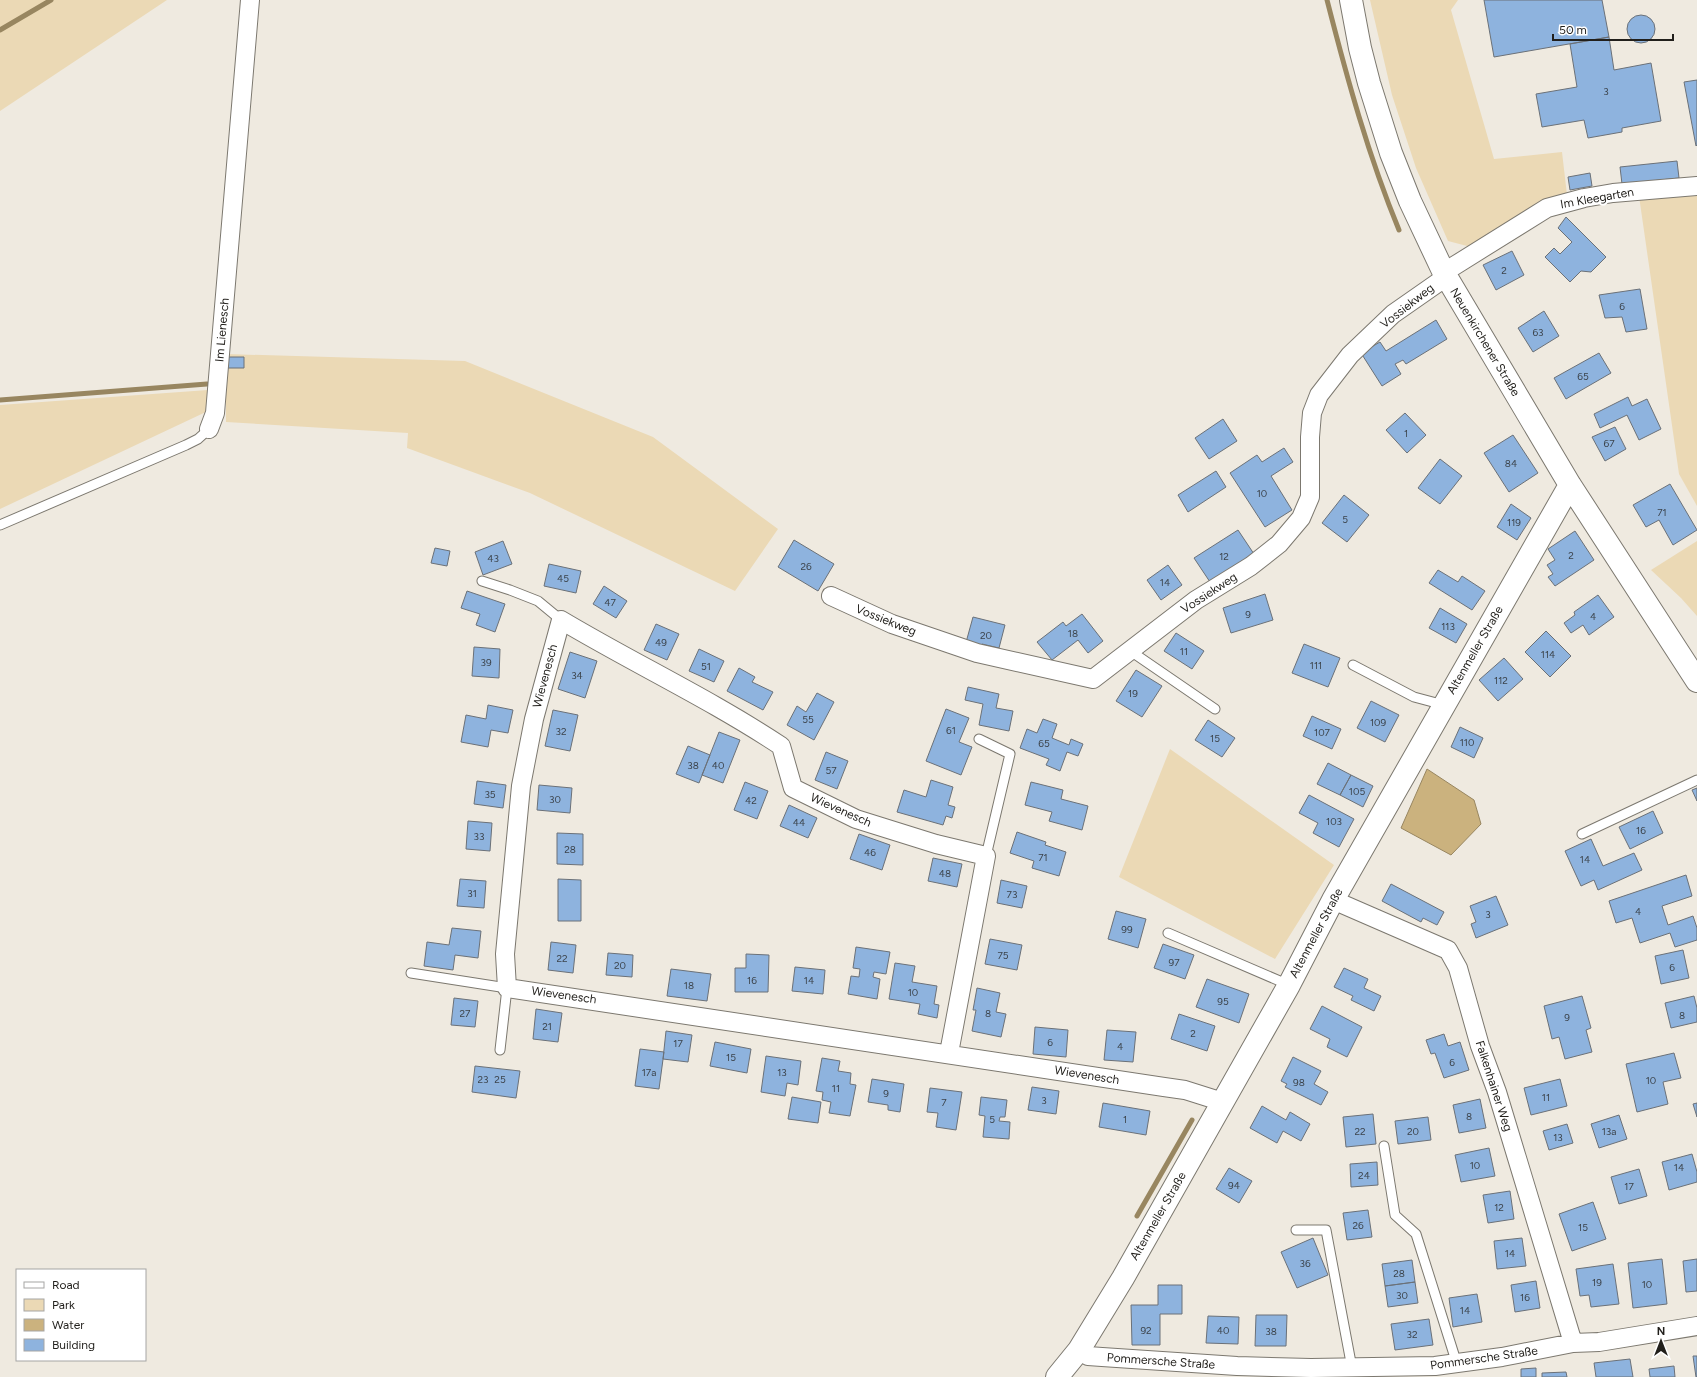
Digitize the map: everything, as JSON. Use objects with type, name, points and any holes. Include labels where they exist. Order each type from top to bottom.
[{"type":"street","name":"Im Lienesch","points":[[209,429],[215,413],[250,0]]},
{"type":"street","name":"Neuenkirchener Straße","points":[[1351,0],[1365,69],[1391,153],[1410,201],[1444,274],[1570,484],[1688,664]]},
{"type":"street","name":"Im Kleegarten","points":[[1444,274],[1454,266],[1546,208],[1584,198],[1613,193],[1697,186]]},
{"type":"street","name":"Vossiekweg","points":[[831,596],[892,624],[977,653],[1093,679],[1196,600],[1251,566],[1284,539],[1302,518],[1310,497],[1310,437],[1312,413],[1319,395],[1350,355],[1393,314],[1444,274]]},
{"type":"street","name":"Altenmeller Straße","points":[[1057,1377],[1079,1350],[1123,1278],[1289,985],[1333,900],[1570,484]]},
{"type":"street","name":"Wievenesch","points":[[986,856],[936,844],[856,819],[793,788],[780,746],[731,714],[597,642],[560,620],[534,719],[521,786],[505,954],[507,988],[949,1053],[1185,1090],[1223,1102]]},
{"type":"street","points":[[949,1053],[986,856]]},
{"type":"street","name":"Falkenhainer Weg","points":[[1333,900],[1448,950],[1458,968],[1480,1046],[1500,1099],[1573,1343]]},
{"type":"street","name":"Pommersche Straße","points":[[1079,1350],[1088,1356],[1237,1366],[1352,1368],[1435,1366],[1502,1357],[1573,1343],[1599,1342],[1697,1326]]},
{"type":"lane","name":"Im Lienesch","points":[[0,525],[186,445],[198,439],[209,429]]},
{"type":"lane","points":[[482,581],[538,601],[560,620]]},
{"type":"lane","points":[[1129,650],[1215,709]]},
{"type":"lane","points":[[1353,664],[1414,697],[1444,705]]},
{"type":"lane","points":[[979,739],[1010,754],[986,856]]},
{"type":"lane","points":[[1582,834],[1697,780]]},
{"type":"lane","points":[[1168,933],[1289,985]]},
{"type":"lane","points":[[411,973],[507,988],[500,1050]]},
{"type":"lane","points":[[1384,1146],[1395,1215],[1416,1234],[1457,1364]]},
{"type":"lane","points":[[1296,1230],[1326,1230],[1352,1368]]},
{"type":"green space","points":[[0,0],[167,0],[0,111]]},
{"type":"green space","points":[[1370,0],[1458,0],[1451,10],[1494,159],[1562,152],[1567,195],[1471,247],[1448,241],[1416,168],[1392,95]]},
{"type":"green space","points":[[1697,191],[1697,506],[1679,474],[1639,196]]},
{"type":"green space","points":[[226,354],[465,361],[653,437],[778,529],[735,591],[530,493],[407,448],[408,433],[226,422]]},
{"type":"green space","points":[[208,390],[208,411],[0,509],[0,405]]},
{"type":"green space","points":[[1697,541],[1697,616],[1681,598],[1651,570]]},
{"type":"green space","points":[[1170,749],[1334,865],[1275,959],[1119,877]]},
{"type":"water","points":[[1427,769],[1474,800],[1481,824],[1451,855],[1401,828]]},
{"type":"building","points":[[1484,0],[1602,0],[1609,37],[1494,57]]},
{"type":"building","points":[[1641,15],[1651,19],[1655,29],[1651,39],[1641,43],[1631,39],[1627,29],[1631,19]]},
{"type":"building","points":[[1609,37],[1614,70],[1651,63],[1661,121],[1622,128],[1622,132],[1588,138],[1584,120],[1542,127],[1536,94],[1577,87],[1570,44]]},
{"type":"building","points":[[1697,80],[1697,145],[1696,146],[1684,82]]},
{"type":"building","points":[[1677,161],[1679,178],[1622,184],[1620,167]]},
{"type":"building","points":[[1590,173],[1592,186],[1570,190],[1568,177]]},
{"type":"building","points":[[1566,217],[1606,257],[1591,272],[1581,271],[1570,282],[1545,257],[1554,248],[1560,254],[1572,242],[1558,228]]},
{"type":"building","points":[[1512,251],[1524,275],[1496,290],[1483,265]]},
{"type":"building","points":[[1640,289],[1647,329],[1626,332],[1622,317],[1605,318],[1599,295]]},
{"type":"building","points":[[1544,311],[1559,336],[1533,352],[1518,328]]},
{"type":"building","points":[[1436,320],[1447,339],[1406,364],[1403,360],[1395,364],[1401,374],[1382,386],[1361,353],[1380,342],[1386,351]]},
{"type":"building","points":[[1599,353],[1611,373],[1566,399],[1554,378]]},
{"type":"building","points":[[227,357],[244,357],[244,368],[227,368]]},
{"type":"building","points":[[1628,397],[1632,406],[1647,399],[1661,429],[1639,440],[1627,415],[1600,428],[1594,414]]},
{"type":"building","points":[[1405,413],[1426,435],[1407,453],[1386,430]]},
{"type":"building","points":[[1223,419],[1237,441],[1209,459],[1195,438]]},
{"type":"building","points":[[1615,427],[1626,449],[1605,461],[1592,437]]},
{"type":"building","points":[[1513,435],[1538,473],[1509,492],[1484,453]]},
{"type":"building","points":[[1284,448],[1293,462],[1271,476],[1292,510],[1265,527],[1230,473],[1257,455],[1262,462]]},
{"type":"building","points":[[1440,459],[1462,476],[1440,504],[1418,488]]},
{"type":"building","points":[[1216,471],[1226,487],[1188,512],[1178,495]]},
{"type":"building","points":[[1670,484],[1697,530],[1673,545],[1659,520],[1646,527],[1633,505]]},
{"type":"building","points":[[1344,495],[1369,515],[1347,542],[1322,523]]},
{"type":"building","points":[[1511,504],[1531,518],[1517,540],[1497,527]]},
{"type":"building","points":[[1238,530],[1254,554],[1210,582],[1194,558]]},
{"type":"building","points":[[1575,531],[1594,560],[1555,586],[1548,577],[1553,574],[1547,565],[1555,560],[1548,549]]},
{"type":"building","points":[[794,540],[834,564],[818,591],[778,567]]},
{"type":"building","points":[[503,541],[512,564],[483,575],[475,552]]},
{"type":"building","points":[[435,548],[450,551],[447,566],[431,563]]},
{"type":"building","points":[[549,564],[581,571],[576,593],[544,586]]},
{"type":"building","points":[[1168,565],[1182,585],[1161,600],[1147,580]]},
{"type":"building","points":[[1438,570],[1458,582],[1462,576],[1485,591],[1472,610],[1429,583]]},
{"type":"building","points":[[604,586],[627,601],[616,618],[593,604]]},
{"type":"building","points":[[467,591],[505,604],[495,632],[476,625],[480,614],[461,608]]},
{"type":"building","points":[[1265,594],[1273,620],[1231,633],[1223,608]]},
{"type":"building","points":[[1598,595],[1614,617],[1589,635],[1583,625],[1571,633],[1564,623],[1575,615],[1574,612]]},
{"type":"building","points":[[1440,608],[1467,624],[1456,643],[1429,628]]},
{"type":"building","points":[[1082,614],[1103,641],[1088,653],[1078,640],[1052,660],[1037,642],[1063,622],[1066,626]]},
{"type":"building","points":[[973,617],[1005,625],[999,648],[982,644],[980,650],[965,646]]},
{"type":"building","points":[[656,624],[679,634],[667,660],[644,650]]},
{"type":"building","points":[[1546,631],[1571,656],[1550,677],[1525,652]]},
{"type":"building","points":[[1176,633],[1204,651],[1192,669],[1164,651]]},
{"type":"building","points":[[1304,644],[1340,658],[1328,687],[1292,673]]},
{"type":"building","points":[[474,647],[500,649],[499,678],[472,676]]},
{"type":"building","points":[[699,649],[724,661],[714,682],[689,671]]},
{"type":"building","points":[[570,652],[597,661],[585,698],[558,689]]},
{"type":"building","points":[[1504,658],[1523,679],[1498,701],[1479,680]]},
{"type":"building","points":[[739,668],[755,677],[752,682],[773,692],[763,710],[727,691]]},
{"type":"building","points":[[1136,670],[1162,686],[1142,717],[1116,701]]},
{"type":"building","points":[[968,687],[999,694],[996,708],[1013,711],[1009,731],[979,725],[983,704],[965,700]]},
{"type":"building","points":[[817,693],[834,702],[814,740],[787,725],[797,706],[806,712]]},
{"type":"building","points":[[1371,701],[1399,715],[1385,742],[1357,728]]},
{"type":"building","points":[[488,705],[513,710],[508,733],[491,730],[488,747],[461,742],[466,715],[486,719]]},
{"type":"building","points":[[946,709],[969,718],[959,742],[972,747],[961,775],[926,761]]},
{"type":"building","points":[[553,710],[578,715],[570,751],[545,746]]},
{"type":"building","points":[[1312,716],[1341,729],[1332,749],[1303,736]]},
{"type":"building","points":[[1043,719],[1057,724],[1052,738],[1069,745],[1071,739],[1083,744],[1078,756],[1067,752],[1060,771],[1046,765],[1049,759],[1020,748],[1027,729],[1037,733]]},
{"type":"building","points":[[1208,720],[1235,738],[1222,757],[1195,740]]},
{"type":"building","points":[[1460,727],[1483,738],[1474,758],[1451,747]]},
{"type":"building","points":[[719,732],[740,740],[723,783],[702,775]]},
{"type":"building","points":[[688,746],[710,755],[699,783],[676,774]]},
{"type":"building","points":[[826,752],[848,761],[837,789],[815,780]]},
{"type":"building","points":[[1328,763],[1351,775],[1340,795],[1317,784]]},
{"type":"building","points":[[1351,775],[1373,786],[1363,807],[1340,795]]},
{"type":"building","points":[[931,780],[953,787],[948,805],[955,807],[952,818],[946,816],[943,825],[897,812],[904,790],[926,797]]},
{"type":"building","points":[[477,781],[506,785],[503,808],[474,804]]},
{"type":"building","points":[[745,782],[768,791],[757,819],[734,810]]},
{"type":"building","points":[[1031,782],[1063,790],[1061,799],[1088,806],[1082,830],[1049,821],[1052,812],[1025,805]]},
{"type":"building","points":[[539,785],[572,788],[570,813],[537,810]]},
{"type":"building","points":[[1697,788],[1697,801],[1692,790]]},
{"type":"building","points":[[1309,795],[1354,819],[1339,847],[1313,833],[1318,823],[1299,813]]},
{"type":"building","points":[[789,805],[817,818],[808,838],[780,826]]},
{"type":"building","points":[[1653,811],[1663,833],[1630,849],[1619,827]]},
{"type":"building","points":[[468,821],[492,823],[490,851],[466,849]]},
{"type":"building","points":[[1017,832],[1046,842],[1045,845],[1066,852],[1059,876],[1032,868],[1034,861],[1010,853]]},
{"type":"building","points":[[557,833],[583,834],[583,865],[557,864]]},
{"type":"building","points":[[859,834],[890,845],[882,870],[850,859]]},
{"type":"building","points":[[1591,839],[1603,866],[1634,853],[1642,870],[1598,890],[1594,880],[1581,886],[1565,851]]},
{"type":"building","points":[[933,858],[962,864],[957,887],[928,881]]},
{"type":"building","points":[[1686,875],[1692,896],[1662,906],[1668,925],[1693,916],[1697,928],[1697,940],[1675,947],[1670,933],[1640,943],[1632,918],[1616,923],[1609,901]]},
{"type":"building","points":[[460,879],[486,881],[484,908],[457,906]]},
{"type":"building","points":[[558,879],[581,880],[581,921],[558,921]]},
{"type":"building","points":[[1001,880],[1027,886],[1022,908],[997,903]]},
{"type":"building","points":[[1391,884],[1444,912],[1437,925],[1423,918],[1421,922],[1382,901]]},
{"type":"building","points":[[1496,896],[1508,925],[1476,938],[1471,924],[1476,922],[1470,906]]},
{"type":"building","points":[[1116,911],[1146,919],[1138,948],[1108,939]]},
{"type":"building","points":[[452,928],[481,931],[478,958],[455,955],[453,970],[424,966],[427,942],[449,945]]},
{"type":"building","points":[[990,939],[1022,945],[1017,970],[985,964]]},
{"type":"building","points":[[551,942],[576,945],[573,973],[548,970]]},
{"type":"building","points":[[1163,944],[1194,955],[1185,979],[1154,968]]},
{"type":"building","points":[[856,947],[890,952],[886,974],[874,972],[873,977],[880,979],[877,999],[848,994],[851,976],[859,977],[860,969],[853,968]]},
{"type":"building","points":[[1683,950],[1689,978],[1661,984],[1655,956]]},
{"type":"building","points":[[608,953],[633,955],[632,977],[606,975]]},
{"type":"building","points":[[746,954],[769,955],[768,992],[735,992],[735,968],[746,968]]},
{"type":"building","points":[[895,963],[915,966],[912,982],[937,986],[934,1004],[939,1005],[937,1018],[918,1014],[920,1004],[889,999]]},
{"type":"building","points":[[795,967],[825,970],[823,994],[792,991]]},
{"type":"building","points":[[1344,968],[1368,979],[1364,988],[1381,996],[1374,1011],[1351,1000],[1353,996],[1334,987]]},
{"type":"building","points":[[671,969],[711,974],[707,1001],[667,996]]},
{"type":"building","points":[[1207,979],[1249,994],[1239,1023],[1196,1007]]},
{"type":"building","points":[[977,988],[1000,993],[996,1012],[1006,1014],[1001,1037],[972,1031],[976,1010],[973,1010]]},
{"type":"building","points":[[1582,996],[1591,1028],[1586,1030],[1592,1052],[1565,1059],[1559,1037],[1552,1039],[1544,1006]]},
{"type":"building","points":[[1694,996],[1697,1008],[1697,1022],[1671,1028],[1665,1003]]},
{"type":"building","points":[[454,998],[478,1001],[475,1027],[451,1025]]},
{"type":"building","points":[[1322,1006],[1362,1027],[1347,1057],[1327,1047],[1330,1039],[1310,1029]]},
{"type":"building","points":[[536,1009],[562,1013],[558,1042],[533,1039]]},
{"type":"building","points":[[1179,1014],[1215,1026],[1207,1051],[1171,1039]]},
{"type":"building","points":[[1035,1027],[1068,1030],[1066,1057],[1033,1054]]},
{"type":"building","points":[[1107,1030],[1136,1032],[1133,1062],[1104,1060]]},
{"type":"building","points":[[666,1031],[692,1035],[688,1062],[663,1059]]},
{"type":"building","points":[[1444,1034],[1448,1046],[1460,1042],[1469,1070],[1444,1078],[1435,1053],[1431,1054],[1426,1040]]},
{"type":"building","points":[[715,1042],[751,1049],[747,1073],[710,1066]]},
{"type":"building","points":[[640,1049],[664,1052],[659,1089],[635,1086]]},
{"type":"building","points":[[1674,1053],[1681,1078],[1663,1082],[1668,1104],[1637,1112],[1626,1064]]},
{"type":"building","points":[[766,1056],[801,1061],[798,1085],[787,1083],[785,1096],[761,1092]]},
{"type":"building","points":[[1293,1057],[1321,1071],[1314,1084],[1328,1092],[1321,1105],[1285,1087],[1287,1084],[1281,1081]]},
{"type":"building","points":[[822,1058],[840,1061],[838,1071],[851,1073],[850,1084],[856,1085],[850,1116],[829,1113],[831,1102],[822,1100],[823,1092],[816,1091]]},
{"type":"building","points":[[475,1066],[520,1071],[516,1098],[472,1092]]},
{"type":"building","points":[[872,1079],[904,1084],[900,1112],[888,1110],[888,1105],[868,1102]]},
{"type":"building","points":[[1560,1079],[1567,1106],[1531,1115],[1524,1088]]},
{"type":"building","points":[[1032,1087],[1059,1091],[1056,1114],[1028,1110]]},
{"type":"building","points":[[930,1088],[962,1092],[956,1130],[936,1127],[938,1113],[927,1112]]},
{"type":"building","points":[[792,1097],[821,1102],[818,1123],[788,1119]]},
{"type":"building","points":[[981,1097],[1007,1100],[1005,1117],[1000,1117],[999,1121],[1010,1122],[1009,1139],[983,1137],[985,1116],[979,1115]]},
{"type":"building","points":[[1480,1099],[1486,1128],[1459,1133],[1453,1105]]},
{"type":"building","points":[[1103,1103],[1150,1111],[1146,1135],[1099,1127]]},
{"type":"building","points":[[1697,1103],[1697,1117],[1693,1104]]},
{"type":"building","points":[[1262,1106],[1286,1120],[1290,1112],[1310,1124],[1301,1141],[1283,1131],[1277,1143],[1250,1128]]},
{"type":"building","points":[[1373,1114],[1376,1144],[1346,1147],[1343,1117]]},
{"type":"building","points":[[1619,1115],[1627,1139],[1599,1148],[1591,1124]]},
{"type":"building","points":[[1428,1117],[1431,1140],[1398,1144],[1395,1121]]},
{"type":"building","points":[[1567,1124],[1573,1143],[1549,1150],[1543,1131]]},
{"type":"building","points":[[1489,1148],[1495,1176],[1461,1182],[1455,1155]]},
{"type":"building","points":[[1692,1154],[1697,1172],[1697,1182],[1669,1190],[1662,1162]]},
{"type":"building","points":[[1377,1162],[1378,1185],[1351,1187],[1350,1164]]},
{"type":"building","points":[[1229,1168],[1252,1181],[1239,1203],[1216,1189]]},
{"type":"building","points":[[1639,1169],[1647,1196],[1619,1204],[1611,1177]]},
{"type":"building","points":[[1510,1191],[1514,1219],[1488,1223],[1483,1195]]},
{"type":"building","points":[[1593,1202],[1606,1239],[1572,1251],[1559,1214]]},
{"type":"building","points":[[1368,1210],[1372,1237],[1347,1240],[1343,1213]]},
{"type":"building","points":[[1313,1238],[1328,1275],[1297,1288],[1281,1252]]},
{"type":"building","points":[[1522,1238],[1526,1266],[1497,1269],[1494,1241]]},
{"type":"building","points":[[1662,1259],[1667,1304],[1633,1308],[1628,1263]]},
{"type":"building","points":[[1697,1259],[1697,1291],[1686,1292],[1683,1261]]},
{"type":"building","points":[[1412,1260],[1415,1282],[1385,1286],[1382,1264]]},
{"type":"building","points":[[1613,1264],[1619,1304],[1591,1307],[1589,1295],[1580,1296],[1576,1269]]},
{"type":"building","points":[[1536,1281],[1540,1308],[1515,1312],[1511,1285]]},
{"type":"building","points":[[1415,1282],[1418,1303],[1388,1307],[1385,1286]]},
{"type":"building","points":[[1158,1285],[1182,1285],[1182,1314],[1160,1314],[1160,1345],[1132,1345],[1131,1305],[1158,1305]]},
{"type":"building","points":[[1477,1294],[1482,1322],[1453,1327],[1449,1298]]},
{"type":"building","points":[[1256,1315],[1287,1315],[1286,1346],[1255,1346]]},
{"type":"building","points":[[1208,1316],[1239,1317],[1238,1344],[1206,1343]]},
{"type":"building","points":[[1429,1319],[1433,1345],[1395,1350],[1391,1324]]},
{"type":"building","points":[[1693,1356],[1697,1356],[1697,1377],[1696,1377]]},
{"type":"building","points":[[1630,1359],[1633,1377],[1596,1377],[1594,1363]]},
{"type":"building","points":[[1674,1366],[1675,1377],[1650,1377],[1649,1369]]},
{"type":"building","points":[[1536,1368],[1536,1377],[1521,1377],[1521,1369]]},
{"type":"building","points":[[1566,1372],[1567,1377],[1542,1377],[1542,1373]]},
{"type":"waterway","points":[[0,30],[51,0]]},
{"type":"waterway","points":[[1327,0],[1342,58],[1368,145],[1399,230]]},
{"type":"waterway","points":[[0,400],[207,384]]},
{"type":"waterway","points":[[1137,1216],[1192,1120]]}]
